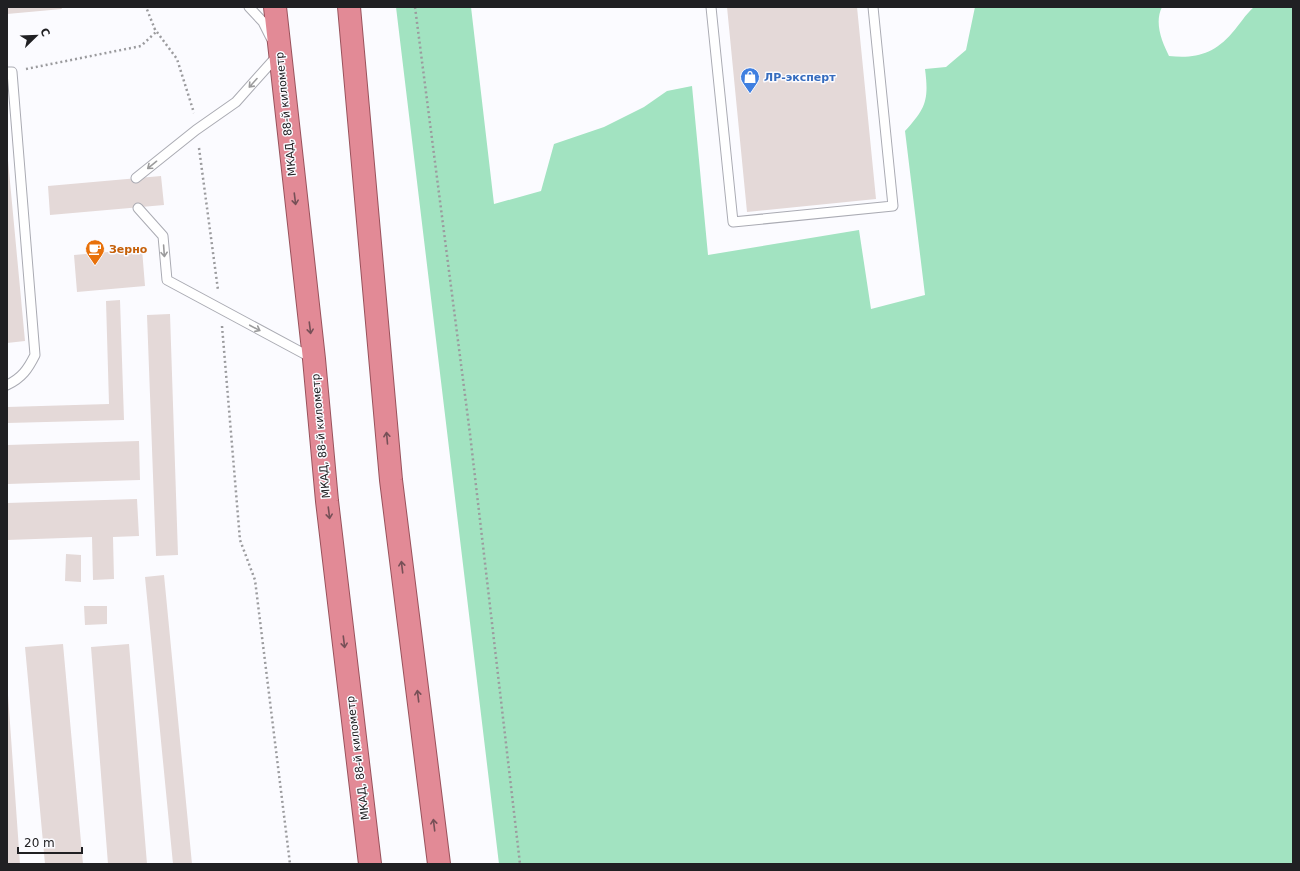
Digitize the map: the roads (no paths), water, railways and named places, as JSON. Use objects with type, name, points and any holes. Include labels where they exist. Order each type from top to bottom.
[{"type":"highway","name":"МКАД, 88-й километр","points":[[275,7],[279,54],[314,359],[327,501],[370,864]]},
{"type":"highway","points":[[349,7],[391,480],[439,864]]},
{"type":"lane","points":[[136,178],[196,130],[236,102],[279,54],[263,22],[250,7]]},
{"type":"lane","points":[[711,7],[732,222],[893,206],[874,7]]},
{"type":"lane","points":[[7,385],[16,380],[26,371],[35,355],[9,72]]},
{"type":"lane","points":[[138,208],[163,236],[166,280],[314,359]]},
{"type":"place","name":"ЛР-эксперт","points":[[750,94]]},
{"type":"place","name":"Зерно","points":[[95,266]]}]
